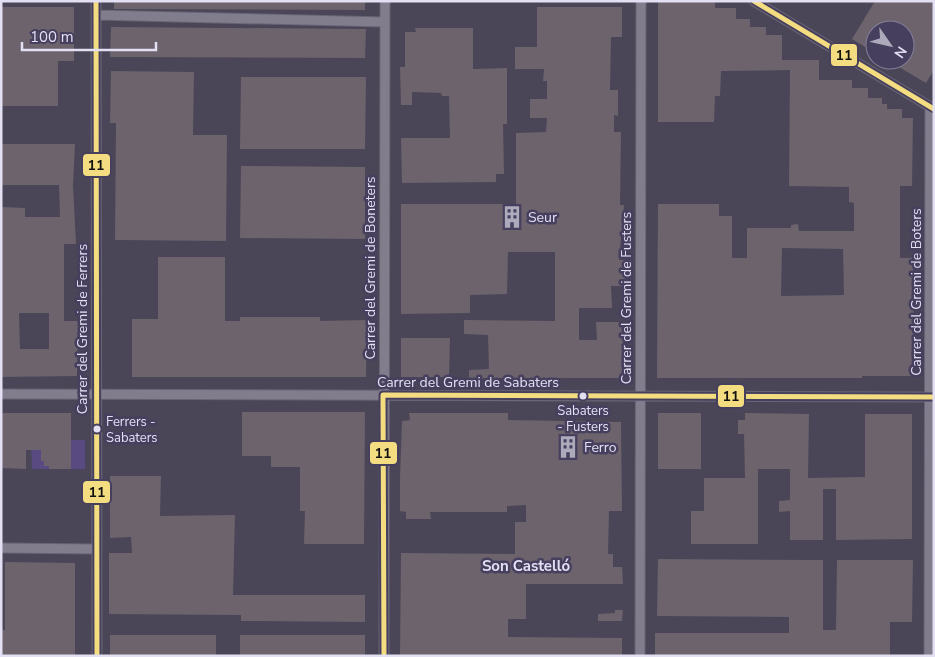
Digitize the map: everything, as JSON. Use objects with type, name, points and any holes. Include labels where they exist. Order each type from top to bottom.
[{"type":"street","name":"Carrer del Gremi de Ferrers","points":[[96,1],[97,656]]},
{"type":"street","name":"Carrer del Gremi de Boneters","points":[[384,656],[385,1]]},
{"type":"street","name":"Carrer del Gremi de Fusters","points":[[640,656],[641,1]]},
{"type":"street","points":[[754,1],[932,108]]},
{"type":"street","points":[[96,15],[385,22]]},
{"type":"street","name":"Carrer del Gremi de Boters","points":[[929,656],[932,397],[932,108]]},
{"type":"street","name":"Carrer del Gremi de Sabaters","points":[[1,394],[932,397]]},
{"type":"street","points":[[1,548],[97,549]]},
{"type":"shaded area","points":[[31,440],[85,440],[85,469],[32,469]]},
{"type":"building","points":[[114,1],[365,1],[365,10],[114,9]]},
{"type":"building","points":[[658,1],[715,1],[715,8],[736,8],[736,19],[750,19],[750,27],[766,27],[766,35],[782,35],[782,60],[819,60],[819,80],[852,80],[852,88],[868,88],[868,98],[882,98],[882,104],[887,104],[887,109],[902,109],[902,118],[913,118],[912,186],[900,186],[900,258],[913,258],[914,376],[862,376],[862,378],[657,378],[658,204],[719,204],[719,216],[732,216],[732,258],[747,258],[747,228],[791,228],[791,225],[798,224],[799,231],[854,231],[854,203],[849,202],[849,187],[789,186],[790,70],[721,71],[720,96],[715,96],[714,122],[658,122]],"holes":[[[782,248],[843,249],[844,295],[781,296]]]},
{"type":"building","points":[[875,1],[934,1],[934,70],[926,83],[904,70],[915,70],[915,20],[865,20],[865,47],[852,39]]},
{"type":"building","points":[[1,7],[74,7],[74,61],[58,61],[58,106],[1,106]]},
{"type":"building","points":[[537,7],[622,7],[622,37],[611,37],[610,90],[618,90],[618,116],[614,115],[614,132],[621,132],[620,205],[624,205],[619,260],[626,260],[626,286],[611,286],[612,308],[579,308],[579,340],[597,340],[596,322],[623,322],[623,378],[469,378],[469,370],[489,369],[488,335],[464,334],[464,320],[555,321],[555,252],[508,252],[507,294],[470,295],[470,313],[401,314],[401,204],[516,204],[516,133],[546,132],[547,118],[530,118],[530,99],[547,99],[547,81],[543,81],[544,69],[515,69],[515,47],[537,47]]},
{"type":"building","points":[[111,27],[366,29],[365,58],[110,57]]},
{"type":"building","points":[[415,28],[473,28],[473,69],[507,68],[507,124],[503,124],[504,174],[496,174],[496,182],[402,183],[401,138],[450,138],[449,96],[442,96],[441,93],[412,92],[412,105],[401,105],[400,67],[405,67],[405,32],[416,32]]},
{"type":"building","points":[[111,71],[194,72],[193,135],[227,135],[226,241],[115,240],[116,123],[110,123]]},
{"type":"building","points":[[241,77],[366,77],[365,149],[240,149]]},
{"type":"building","points":[[1,144],[75,144],[73,185],[76,244],[64,244],[64,321],[78,321],[77,376],[1,377],[1,207],[25,208],[25,217],[60,217],[59,185],[1,185]],"holes":[[[19,313],[49,313],[49,349],[20,349]]]},
{"type":"building","points":[[241,166],[365,167],[365,239],[240,238]]},
{"type":"building","points":[[158,257],[225,257],[225,321],[240,321],[240,317],[320,317],[320,321],[367,320],[366,377],[132,377],[132,319],[158,319]]},
{"type":"building","points":[[401,338],[450,338],[449,377],[401,377]]},
{"type":"building","points":[[242,412],[365,412],[364,544],[304,544],[305,511],[300,511],[300,467],[271,467],[271,456],[242,456]]},
{"type":"building","points":[[1,413],[71,413],[71,469],[49,469],[49,466],[44,466],[44,461],[41,461],[41,450],[26,450],[26,469],[1,468]]},
{"type":"building","points":[[409,413],[508,413],[508,420],[621,422],[622,511],[609,511],[608,554],[613,554],[613,567],[622,567],[623,584],[526,584],[526,619],[508,619],[508,637],[622,638],[622,656],[400,656],[401,553],[515,554],[515,522],[526,522],[526,505],[507,506],[507,512],[430,512],[431,519],[406,519],[406,512],[400,511],[400,477],[402,421],[410,420]]},
{"type":"building","points":[[658,413],[701,413],[701,469],[658,469]]},
{"type":"building","points":[[745,413],[809,414],[808,478],[865,477],[865,414],[912,414],[912,539],[836,540],[836,489],[823,489],[823,540],[790,540],[790,511],[779,512],[779,501],[790,500],[790,469],[758,469],[758,544],[691,544],[691,511],[704,511],[704,478],[745,478],[744,434],[738,434],[738,420],[745,420]]},
{"type":"building","points":[[110,476],[161,476],[160,516],[235,515],[233,595],[365,595],[365,622],[241,621],[241,615],[109,614],[109,553],[132,553],[131,537],[110,538]]},
{"type":"building","points":[[658,559],[823,560],[823,630],[836,630],[837,560],[913,560],[912,622],[890,622],[890,656],[655,656],[655,633],[789,633],[789,617],[657,616]]},
{"type":"building","points":[[5,562],[75,563],[75,656],[1,655],[1,630],[5,630]]},
{"type":"building","points":[[615,610],[623,610],[622,621],[598,621],[598,614],[615,613]]},
{"type":"building","points":[[110,635],[216,635],[216,656],[110,656]]},
{"type":"building","points":[[240,635],[365,635],[365,656],[240,656]]},
{"type":"transit line","name":"11","points":[[96,1],[97,656]]},
{"type":"transit line","name":"11","points":[[754,1],[934,109]]},
{"type":"transit line","name":"11","points":[[384,656],[383,395],[934,397]]},
{"type":"place","name":"Seur","points":[[512,217]]},
{"type":"place","name":"Sabaters - Fusters","points":[[583,396]]},
{"type":"place","name":"Ferrers - Sabaters","points":[[97,429]]},
{"type":"place","name":"Ferro","points":[[568,447]]},
{"type":"district","name":"Son Castelló","points":[[526,566]]}]
